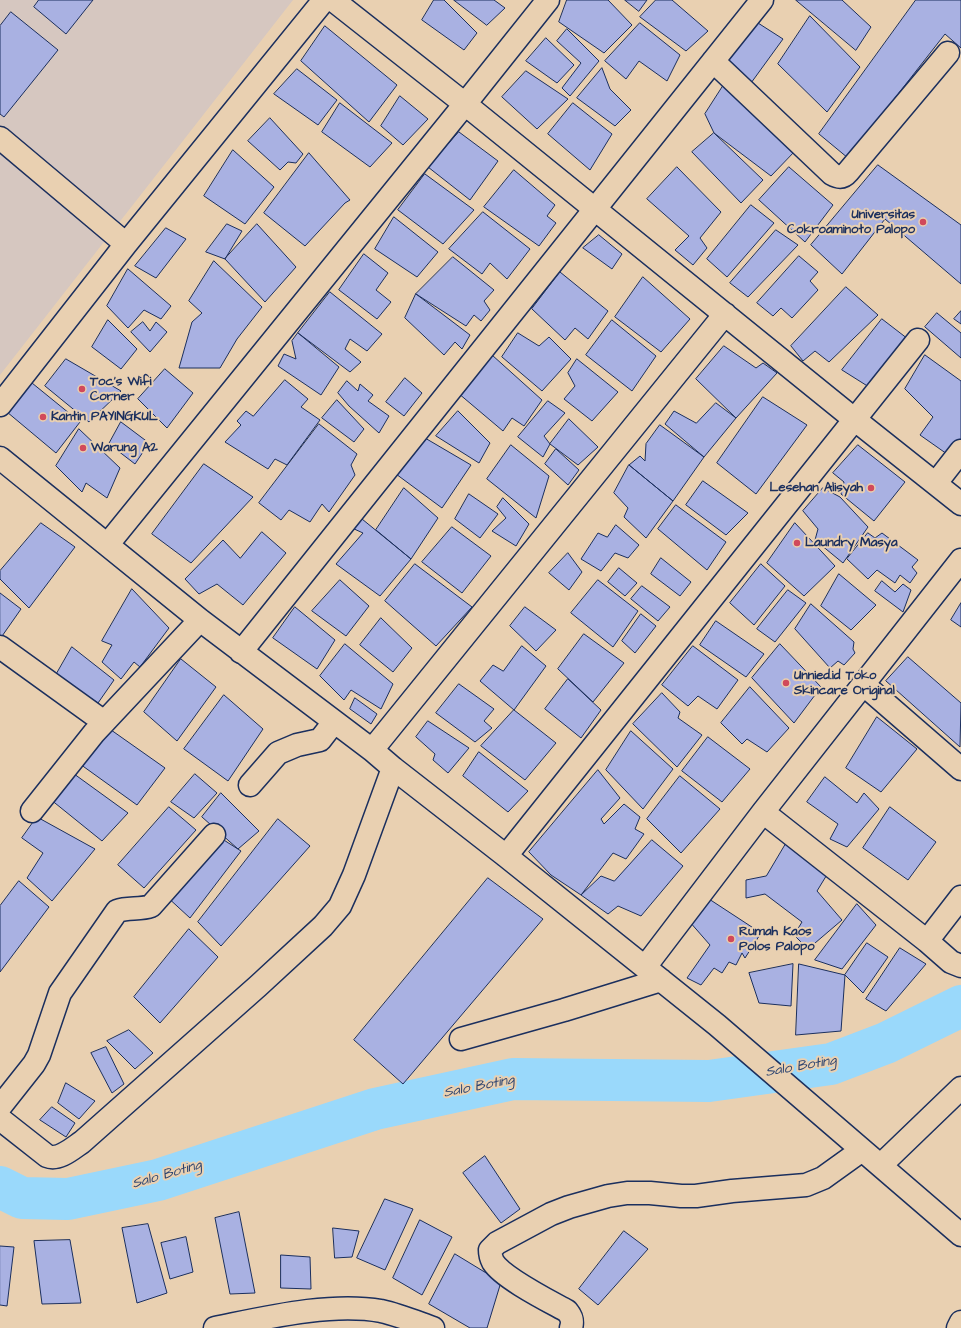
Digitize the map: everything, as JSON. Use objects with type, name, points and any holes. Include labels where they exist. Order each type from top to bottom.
[{"type":"street","points":[[0,406],[126,244],[324,0]]},
{"type":"street","points":[[333,0],[465,104],[961,504]]},
{"type":"street","points":[[108,544],[548,0]]},
{"type":"street","points":[[241,652],[762,0]]},
{"type":"street","points":[[713,62],[832,174],[840,177],[845,176],[948,53]]},
{"type":"street","points":[[0,138],[126,244]]},
{"type":"street","points":[[372,750],[725,314]]},
{"type":"street","points":[[506,856],[918,340]]},
{"type":"street","points":[[936,483],[961,451]]},
{"type":"street","points":[[0,458],[200,620],[372,750],[662,980],[717,1025],[961,1235]]},
{"type":"street","points":[[645,967],[763,812],[961,560]]},
{"type":"street","points":[[32,811],[104,722],[200,620]]},
{"type":"street","points":[[0,647],[104,722]]},
{"type":"street","points":[[863,684],[961,769]]},
{"type":"street","points":[[250,785],[278,753],[297,745],[320,740],[334,722]]},
{"type":"street","points":[[0,1119],[47,1156],[51,1158],[61,1156],[82,1142],[252,992],[323,926],[340,906],[354,875],[393,768]]},
{"type":"street","points":[[763,812],[927,941],[951,962],[961,966]]},
{"type":"street","points":[[0,1107],[34,1064],[39,1055],[60,993],[117,911],[123,908],[146,908],[151,906],[214,835]]},
{"type":"street","points":[[927,941],[961,897]]},
{"type":"street","points":[[461,1039],[662,980]]},
{"type":"street","points":[[881,1165],[961,1088]]},
{"type":"street","points":[[571,1328],[572,1321],[567,1311],[519,1283],[498,1267],[491,1257],[491,1247],[551,1214],[586,1202],[627,1193],[696,1196],[732,1191],[806,1185],[823,1178],[862,1150]]},
{"type":"street","points":[[215,1328],[291,1313],[353,1308],[381,1311],[434,1328]]},
{"type":"street","points":[[958,1328],[961,1322]]},
{"type":"shaded area","points":[[0,0],[293,0],[0,375]]},
{"type":"building","points":[[39,0],[93,0],[66,34],[34,7]]},
{"type":"building","points":[[434,0],[444,0],[477,33],[464,50],[422,20]]},
{"type":"building","points":[[454,0],[494,0],[505,8],[487,25]]},
{"type":"building","points":[[567,0],[608,0],[632,25],[604,53],[559,22]]},
{"type":"building","points":[[625,0],[647,0],[639,11]]},
{"type":"building","points":[[656,0],[672,0],[708,31],[686,51],[640,17]]},
{"type":"building","points":[[796,0],[842,0],[871,27],[856,50]]},
{"type":"building","points":[[916,0],[961,0],[961,48],[945,34],[848,158],[819,134]]},
{"type":"building","points":[[11,12],[58,50],[4,117],[0,114],[0,26]]},
{"type":"building","points":[[810,16],[860,67],[827,112],[778,64]]},
{"type":"building","points":[[640,23],[680,55],[667,81],[639,61],[626,79],[605,61]]},
{"type":"building","points":[[758,23],[783,39],[751,83],[728,59]]},
{"type":"building","points":[[325,26],[397,85],[369,122],[301,61]]},
{"type":"building","points":[[567,29],[599,61],[570,96],[562,88],[581,63],[557,41]]},
{"type":"building","points":[[546,38],[574,65],[557,83],[526,61]]},
{"type":"building","points":[[602,68],[610,89],[631,110],[615,126],[577,98]]},
{"type":"building","points":[[297,69],[337,100],[318,125],[274,94]]},
{"type":"building","points":[[526,71],[568,99],[537,129],[502,97]]},
{"type":"building","points":[[725,83],[795,151],[771,176],[714,133],[705,114]]},
{"type":"building","points":[[400,96],[428,119],[403,145],[381,126]]},
{"type":"building","points":[[340,103],[392,143],[370,167],[322,132]]},
{"type":"building","points":[[573,103],[612,134],[590,170],[548,134]]},
{"type":"building","points":[[270,118],[303,154],[296,163],[288,162],[280,170],[248,141]]},
{"type":"building","points":[[459,132],[498,161],[470,200],[428,167]]},
{"type":"building","points":[[714,133],[763,180],[741,203],[692,152]]},
{"type":"building","points":[[233,150],[274,187],[245,224],[204,196]]},
{"type":"building","points":[[309,153],[350,200],[345,203],[305,246],[264,213]]},
{"type":"building","name":"Universitas Cokroaminoto Palopo","points":[[878,165],[961,225],[961,284],[885,219],[842,274],[811,245]]},
{"type":"building","points":[[677,167],[721,212],[700,238],[707,248],[693,265],[675,250],[689,236],[647,199]]},
{"type":"building","points":[[789,167],[833,205],[805,242],[759,200]]},
{"type":"building","points":[[514,170],[555,205],[547,216],[556,223],[539,246],[484,207]]},
{"type":"building","points":[[425,174],[474,210],[443,244],[398,210]]},
{"type":"building","points":[[751,205],[774,223],[727,277],[707,259]]},
{"type":"building","points":[[483,212],[530,249],[507,279],[490,263],[482,274],[449,249]]},
{"type":"building","points":[[394,217],[438,252],[417,277],[375,249]]},
{"type":"building","points":[[227,224],[242,231],[225,259],[206,252]]},
{"type":"building","points":[[257,224],[296,267],[265,302],[225,259]]},
{"type":"building","points":[[166,228],[186,239],[156,278],[135,266]]},
{"type":"building","points":[[776,230],[798,245],[748,297],[730,283]]},
{"type":"building","points":[[599,235],[622,254],[612,269],[583,248]]},
{"type":"building","points":[[364,254],[388,273],[376,290],[391,302],[377,319],[339,290]]},
{"type":"building","points":[[799,256],[818,272],[810,281],[818,290],[792,318],[781,308],[773,316],[757,303]]},
{"type":"building","points":[[453,257],[494,290],[484,301],[490,310],[481,321],[474,315],[466,326],[416,294]]},
{"type":"building","points":[[214,261],[262,307],[237,339],[220,368],[179,368],[192,322],[202,313],[189,301]]},
{"type":"building","points":[[128,269],[171,306],[161,319],[144,310],[128,328],[107,306]]},
{"type":"building","points":[[560,272],[608,311],[588,339],[575,328],[565,340],[532,309]]},
{"type":"building","points":[[643,277],[690,319],[661,352],[615,317]]},
{"type":"building","points":[[846,287],[878,315],[829,362],[815,351],[803,361],[791,346]]},
{"type":"building","points":[[330,292],[382,334],[367,351],[350,339],[345,349],[361,362],[350,372],[298,333]]},
{"type":"building","points":[[416,294],[470,335],[462,349],[455,342],[444,355],[405,318]]},
{"type":"building","points":[[961,311],[961,324],[954,319]]},
{"type":"building","points":[[937,313],[961,333],[961,358],[925,327]]},
{"type":"building","points":[[882,319],[908,339],[869,387],[842,370]]},
{"type":"building","points":[[108,320],[137,349],[121,369],[92,347]]},
{"type":"building","points":[[612,320],[656,356],[632,391],[586,355]]},
{"type":"building","points":[[143,322],[150,331],[156,322],[167,332],[150,352],[131,332]]},
{"type":"building","points":[[298,333],[339,367],[321,395],[278,366],[284,354],[296,359],[292,341]]},
{"type":"building","points":[[518,333],[539,346],[549,337],[571,359],[542,391],[502,357]]},
{"type":"building","points":[[724,346],[756,368],[763,363],[777,373],[736,418],[696,379]]},
{"type":"building","points":[[492,355],[542,400],[524,426],[512,418],[503,431],[458,393]]},
{"type":"building","points":[[925,355],[961,381],[961,439],[947,454],[920,435],[933,417],[905,389]]},
{"type":"building","name":"Toc's Wifi Corner","points":[[66,359],[121,391],[89,422],[45,386]]},
{"type":"building","points":[[577,359],[618,392],[592,421],[564,399],[575,386],[568,373]]},
{"type":"building","points":[[165,369],[193,393],[167,428],[138,399]]},
{"type":"building","points":[[405,378],[422,393],[404,416],[386,402]]},
{"type":"building","points":[[285,380],[308,399],[301,407],[320,420],[287,465],[275,459],[268,469],[225,442],[241,425],[237,421],[246,411],[253,416]]},
{"type":"building","points":[[347,381],[358,391],[360,384],[373,395],[368,401],[389,416],[379,433],[349,406],[338,393]]},
{"type":"building","name":"Kantin PAYINGKUL","points":[[32,383],[80,422],[56,453],[7,412]]},
{"type":"building","points":[[763,397],[807,425],[756,494],[717,463]]},
{"type":"building","points":[[337,400],[364,429],[354,442],[322,418]]},
{"type":"building","points":[[548,401],[565,413],[544,436],[550,444],[543,457],[518,437]]},
{"type":"building","points":[[716,403],[736,418],[704,457],[665,424],[674,411],[696,423]]},
{"type":"building","points":[[458,411],[490,443],[479,463],[436,436]]},
{"type":"building","points":[[569,419],[598,447],[578,465],[550,444]]},
{"type":"building","points":[[121,422],[149,443],[135,464],[109,444]]},
{"type":"building","points":[[319,424],[357,454],[351,465],[355,475],[329,512],[322,504],[310,522],[289,510],[281,520],[259,503]]},
{"type":"building","points":[[660,425],[704,457],[673,501],[629,465],[640,456],[645,461],[646,444]]},
{"type":"building","name":"Warung A2","points":[[79,429],[120,468],[107,498],[86,483],[82,492],[56,466]]},
{"type":"building","points":[[425,438],[471,465],[442,508],[396,474]]},
{"type":"building","points":[[511,445],[549,476],[536,518],[487,479]]},
{"type":"building","name":"Lesehan Alisyah","points":[[858,445],[905,482],[874,521],[841,494],[844,482],[833,473]]},
{"type":"building","points":[[556,449],[579,470],[568,485],[545,464]]},
{"type":"building","points":[[204,464],[253,497],[191,563],[152,534]]},
{"type":"building","points":[[629,465],[673,501],[646,538],[624,517],[628,508],[614,493]]},
{"type":"building","points":[[703,481],[748,513],[726,535],[686,505]]},
{"type":"building","points":[[404,488],[438,518],[411,559],[376,530]]},
{"type":"building","points":[[823,488],[840,497],[868,527],[843,563],[815,540],[818,529],[803,511]]},
{"type":"building","points":[[469,494],[498,514],[480,538],[455,519]]},
{"type":"building","points":[[503,498],[529,524],[516,546],[492,531],[506,518],[497,507]]},
{"type":"building","points":[[676,505],[726,542],[707,570],[658,529]]},
{"type":"building","points":[[362,519],[411,559],[380,596],[336,564],[363,533],[352,528]]},
{"type":"building","points":[[41,523],[75,547],[29,608],[0,579],[0,571]]},
{"type":"building","name":"Laundry Masya","points":[[795,523],[835,566],[804,596],[767,563]]},
{"type":"building","points":[[616,525],[639,545],[628,558],[615,553],[601,571],[581,559],[598,533],[607,537]]},
{"type":"building","points":[[452,527],[491,556],[462,593],[422,562]]},
{"type":"building","points":[[262,532],[286,553],[243,605],[217,584],[199,594],[185,579],[223,540],[240,558]]},
{"type":"building","points":[[868,533],[875,538],[882,533],[918,560],[912,567],[917,573],[910,583],[900,575],[895,583],[877,570],[868,579],[847,559]]},
{"type":"building","points":[[568,553],[582,572],[569,590],[549,573]]},
{"type":"building","points":[[661,558],[691,582],[680,596],[651,574]]},
{"type":"building","points":[[415,564],[472,607],[436,646],[385,601]]},
{"type":"building","points":[[761,564],[785,586],[754,625],[730,603]]},
{"type":"building","points":[[619,568],[637,583],[625,596],[608,582]]},
{"type":"building","points":[[839,574],[876,605],[851,630],[821,606]]},
{"type":"building","points":[[340,580],[369,606],[346,636],[312,611]]},
{"type":"building","points":[[598,580],[638,611],[613,647],[571,613]]},
{"type":"building","points":[[882,581],[895,592],[903,584],[911,590],[903,612],[875,591]]},
{"type":"building","points":[[642,586],[670,607],[658,621],[631,599]]},
{"type":"building","points":[[132,589],[169,628],[140,667],[134,662],[121,679],[102,662],[112,645],[102,641]]},
{"type":"building","points":[[788,590],[806,603],[775,642],[757,629]]},
{"type":"building","points":[[0,593],[21,609],[0,639]]},
{"type":"building","points":[[961,603],[961,627],[951,620]]},
{"type":"building","points":[[811,604],[854,642],[853,649],[855,653],[844,665],[838,661],[830,668],[795,629]]},
{"type":"building","points":[[295,607],[335,640],[317,669],[273,638]]},
{"type":"building","points":[[525,607],[556,630],[536,651],[510,626]]},
{"type":"building","points":[[641,614],[656,626],[635,653],[622,641]]},
{"type":"building","points":[[381,618],[412,648],[393,672],[360,645]]},
{"type":"building","points":[[716,621],[764,654],[746,677],[700,645]]},
{"type":"building","points":[[584,634],[624,663],[593,702],[558,669]]},
{"type":"building","points":[[345,644],[393,684],[381,709],[351,690],[344,700],[320,676]]},
{"type":"building","name":"Unnied.id Toko Skincare Original","points":[[780,644],[821,687],[794,723],[752,678]]},
{"type":"building","points":[[522,646],[546,666],[514,710],[480,681],[493,665],[503,671]]},
{"type":"building","points":[[693,646],[738,680],[717,709],[698,696],[688,706],[662,685]]},
{"type":"building","points":[[72,647],[114,680],[98,703],[56,675]]},
{"type":"building","points":[[908,657],[961,703],[960,747],[886,681]]},
{"type":"building","points":[[181,659],[216,687],[177,741],[144,712]]},
{"type":"building","points":[[568,679],[601,710],[581,738],[545,709]]},
{"type":"building","points":[[459,684],[494,709],[484,721],[492,728],[475,742],[436,713]]},
{"type":"building","points":[[750,687],[789,728],[767,752],[747,739],[742,744],[721,723]]},
{"type":"building","points":[[662,693],[680,712],[678,718],[702,735],[677,767],[633,724]]},
{"type":"building","points":[[224,695],[263,729],[228,781],[184,749]]},
{"type":"building","points":[[355,698],[377,714],[371,724],[350,709]]},
{"type":"building","points":[[514,710],[556,743],[525,780],[481,746]]},
{"type":"building","points":[[877,717],[917,749],[881,792],[846,768]]},
{"type":"building","points":[[428,721],[469,748],[448,773],[433,760],[435,754],[416,737]]},
{"type":"building","points":[[104,725],[165,768],[137,805],[73,759]]},
{"type":"building","points":[[631,731],[673,769],[643,809],[606,770]]},
{"type":"building","points":[[708,737],[750,769],[722,802],[682,771]]},
{"type":"building","points":[[479,752],[528,791],[508,812],[463,776]]},
{"type":"building","points":[[598,770],[620,798],[601,819],[604,824],[624,804],[640,817],[635,829],[644,834],[626,859],[613,853],[581,895],[551,875],[529,852]]},
{"type":"building","points":[[70,771],[128,813],[102,841],[50,799]]},
{"type":"building","points":[[195,774],[217,793],[194,818],[171,802]]},
{"type":"building","points":[[680,776],[720,809],[681,853],[647,819]]},
{"type":"building","points":[[825,777],[857,803],[864,793],[879,809],[847,847],[830,839],[838,824],[807,802]]},
{"type":"building","points":[[221,793],[259,831],[238,849],[202,817]]},
{"type":"building","points":[[169,807],[196,830],[144,888],[118,865]]},
{"type":"building","points":[[890,807],[936,842],[908,880],[863,848]]},
{"type":"building","points":[[37,817],[95,849],[52,901],[27,878],[43,853],[22,838]]},
{"type":"building","points":[[278,819],[310,846],[221,946],[198,922]]},
{"type":"building","points":[[216,835],[241,851],[190,918],[165,895]]},
{"type":"building","points":[[652,840],[683,866],[641,916],[618,906],[608,914],[581,895],[601,876],[614,881]]},
{"type":"building","points":[[787,842],[828,873],[817,891],[842,920],[808,949],[794,935],[802,922],[765,894],[746,898],[746,880],[766,876]]},
{"type":"building","points":[[488,878],[543,919],[403,1084],[354,1040]]},
{"type":"building","points":[[19,881],[49,907],[0,972],[0,906]]},
{"type":"building","name":"Rumah Kaos Polos Palopo","points":[[709,899],[761,933],[745,958],[742,953],[736,965],[729,962],[722,973],[714,968],[701,985],[687,978],[710,945],[689,921]]},
{"type":"building","points":[[857,904],[876,925],[842,969],[815,960]]},
{"type":"building","points":[[189,929],[218,957],[160,1023],[134,997]]},
{"type":"building","points":[[867,943],[888,957],[863,993],[845,975]]},
{"type":"building","points":[[900,948],[926,964],[886,1011],[866,999]]},
{"type":"building","points":[[793,964],[791,1006],[759,1003],[749,973]]},
{"type":"building","points":[[799,964],[845,975],[841,1031],[796,1035]]},
{"type":"building","points":[[129,1030],[153,1053],[135,1069],[107,1041]]},
{"type":"building","points":[[106,1047],[124,1084],[112,1093],[91,1053]]},
{"type":"building","points":[[66,1083],[95,1101],[79,1119],[58,1103]]},
{"type":"building","points":[[52,1107],[75,1123],[66,1137],[40,1120]]},
{"type":"building","points":[[485,1156],[520,1209],[501,1223],[463,1173]]},
{"type":"building","points":[[385,1199],[413,1209],[385,1270],[357,1258]]},
{"type":"building","points":[[239,1212],[255,1293],[230,1294],[215,1218]]},
{"type":"building","points":[[420,1220],[452,1237],[422,1295],[393,1278]]},
{"type":"building","points":[[148,1224],[167,1293],[137,1303],[122,1228]]},
{"type":"building","points":[[333,1228],[359,1231],[352,1257],[335,1258]]},
{"type":"building","points":[[624,1231],[648,1249],[598,1305],[579,1289]]},
{"type":"building","points":[[186,1237],[193,1272],[170,1279],[161,1243]]},
{"type":"building","points":[[70,1240],[81,1303],[42,1304],[34,1241]]},
{"type":"building","points":[[0,1246],[14,1247],[7,1306],[0,1305]]},
{"type":"building","points":[[455,1254],[501,1282],[487,1328],[470,1328],[429,1304]]},
{"type":"building","points":[[281,1255],[310,1257],[311,1289],[281,1288]]},
{"type":"waterway","name":"Salo Boting","points":[[0,1187],[22,1198],[68,1199],[158,1180],[375,1109],[513,1079],[709,1081],[831,1064],[886,1043],[961,1006]]},
{"type":"place","name":"Universitas Cokroaminoto Palopo","points":[[923,222]]},
{"type":"place","name":"Toc's Wifi Corner","points":[[82,389]]},
{"type":"place","name":"Kantin PAYINGKUL","points":[[43,417]]},
{"type":"place","name":"Warung A2","points":[[83,448]]},
{"type":"place","name":"Lesehan Alisyah","points":[[871,488]]},
{"type":"place","name":"Laundry Masya","points":[[797,543]]},
{"type":"place","name":"Unnied.id Toko Skincare Original","points":[[786,683]]},
{"type":"place","name":"Rumah Kaos Polos Palopo","points":[[731,939]]}]
